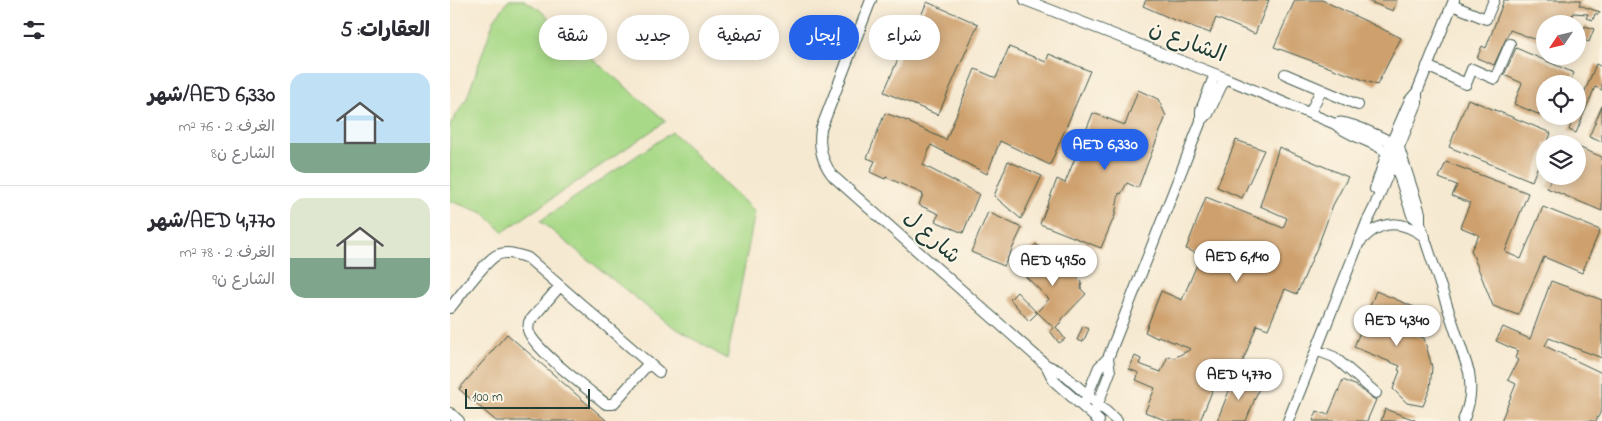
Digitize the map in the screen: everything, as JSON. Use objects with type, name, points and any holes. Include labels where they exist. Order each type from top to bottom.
[{"type":"street","name":"شارع ل","points":[[871,0],[821,129],[821,154],[828,170],[1046,365],[1061,372],[1116,421]]},
{"type":"street","name":"الشارع ن","points":[[1025,0],[1310,113],[1335,124],[1390,156]]},
{"type":"street","points":[[1288,421],[1367,222],[1370,204],[1395,145],[1417,103],[1417,92],[1453,2],[1486,19],[1494,0]]},
{"type":"street","points":[[1427,66],[1466,84],[1472,69],[1495,79],[1510,44]]},
{"type":"street","points":[[1285,74],[1358,105]]},
{"type":"street","points":[[1083,406],[1099,367],[1108,358],[1201,121],[1208,114],[1220,76]]},
{"type":"street","points":[[1310,113],[1321,90]]},
{"type":"street","name":"الشارع ن","points":[[1335,124],[1343,122],[1395,145]]},
{"type":"street","points":[[1395,145],[1420,213],[1420,224],[1470,372],[1472,386],[1463,421]]},
{"type":"street","points":[[1390,156],[1412,215],[1420,224]]},
{"type":"street","points":[[1358,244],[1367,234],[1378,227],[1390,224],[1403,225],[1415,230],[1425,238]]},
{"type":"street","points":[[450,308],[480,271],[497,255],[513,253],[528,258],[659,372]]},
{"type":"street","points":[[560,286],[529,322],[528,330],[534,340],[551,358],[606,404],[613,404],[649,363]]},
{"type":"street","points":[[1316,350],[1334,357],[1376,394]]},
{"type":"street","points":[[1096,418],[1098,405],[1110,372],[1108,358]]},
{"type":"street","name":"شارع ل","points":[[1046,365],[1054,380],[1096,418]]},
{"type":"street","points":[[450,413],[459,421]]},
{"type":"green space","points":[[509,0],[524,0],[545,15],[539,15],[539,60],[594,60],[666,121],[503,232],[484,213],[450,201],[450,125],[467,98],[494,20]]},
{"type":"green space","points":[[672,132],[755,212],[727,359],[667,323],[540,221]]},
{"type":"building","points":[[1146,0],[1269,0],[1255,34],[1216,18],[1210,33],[1143,6]]},
{"type":"building","points":[[1295,0],[1322,0],[1401,38],[1377,85],[1274,47]]},
{"type":"building","points":[[1365,0],[1397,0],[1393,11]]},
{"type":"building","points":[[1504,0],[1581,0],[1579,5],[1600,12],[1595,14],[1593,20],[1586,18],[1588,14],[1536,15],[1536,40],[1510,30],[1494,65],[1477,58],[1482,46],[1486,48]]},
{"type":"building","points":[[927,2],[978,24],[938,115],[884,92],[898,60],[940,60],[940,15],[921,15]]},
{"type":"building","points":[[1586,26],[1594,29],[1589,42],[1586,41]]},
{"type":"building","points":[[1009,47],[1046,62],[1049,54],[1090,71],[1050,165],[1000,141],[987,174],[931,145],[923,165],[979,194],[963,233],[935,221],[939,214],[919,205],[923,194],[886,177],[885,179],[870,172],[875,161],[867,158],[885,113],[910,122],[946,140],[975,69],[996,78]]},
{"type":"building","points":[[1516,48],[1536,57],[1536,65],[1555,65],[1574,73],[1573,75],[1536,75],[1536,113],[1514,104],[1522,83],[1504,75]]},
{"type":"building","points":[[1596,64],[1602,67],[1602,90],[1595,87],[1586,109],[1586,88]]},
{"type":"building","points":[[1138,90],[1158,99],[1166,116],[1138,188],[1127,183],[1121,194],[1119,193],[1115,215],[1101,248],[1040,224],[1057,179],[1065,183],[1093,113],[1125,125]]},
{"type":"building","points":[[1468,99],[1551,133],[1550,135],[1536,135],[1536,171],[1532,181],[1449,147]]},
{"type":"building","points":[[1602,106],[1602,142],[1589,137]]},
{"type":"building","points":[[1571,125],[1579,125],[1576,133],[1569,130]]},
{"type":"building","points":[[1236,140],[1264,150],[1242,198],[1217,187]]},
{"type":"building","points":[[1279,147],[1348,177],[1333,205],[1297,294],[1285,289],[1268,329],[1257,325],[1240,368],[1224,362],[1200,421],[1167,421],[1145,412],[1155,388],[1136,380],[1139,373],[1129,369],[1135,356],[1141,359],[1139,364],[1161,372],[1168,356],[1174,358],[1191,349],[1145,332],[1161,291],[1182,300],[1201,255],[1186,249],[1206,197],[1283,228],[1287,218],[1260,206]]},
{"type":"building","points":[[1586,150],[1602,157],[1602,211],[1547,188],[1548,185],[1586,185]]},
{"type":"building","points":[[1008,161],[1042,176],[1021,219],[994,196]]},
{"type":"building","points":[[1446,162],[1528,193],[1505,252],[1521,259],[1543,207],[1600,230],[1582,273],[1544,257],[1518,315],[1493,306],[1471,250],[1479,235],[1460,227],[1470,203],[1452,196],[1457,185],[1439,178]]},
{"type":"building","points":[[988,212],[1022,228],[1004,266],[971,252]]},
{"type":"building","points":[[1036,244],[1049,256],[1051,253],[1082,282],[1081,289],[1086,294],[1056,327],[1065,339],[1059,343],[1050,331],[1054,328],[1037,312],[1049,299],[1021,272],[1024,269],[1021,266],[1027,254]]},
{"type":"building","points":[[1551,281],[1602,300],[1602,358],[1549,338],[1545,346],[1602,373],[1602,409],[1596,421],[1501,421],[1516,384],[1508,380],[1518,360],[1515,358],[1518,351],[1496,341],[1503,327],[1530,339]]},
{"type":"building","points":[[1376,291],[1414,307],[1404,331],[1424,338],[1432,367],[1430,389],[1423,406],[1407,403],[1393,389],[1400,366],[1354,347]]},
{"type":"building","points":[[1017,292],[1037,313],[1029,321],[1010,299]]},
{"type":"building","points":[[1083,326],[1089,329],[1083,342],[1077,340]]},
{"type":"building","points":[[507,334],[607,421],[496,421],[459,389]]},
{"type":"building","points":[[1235,376],[1260,386],[1246,421],[1217,421]]},
{"type":"building","points":[[1343,380],[1357,386],[1376,400],[1367,421],[1313,421],[1317,411],[1328,415]]},
{"type":"building","points":[[1385,409],[1415,420],[1415,421],[1381,421]]}]
